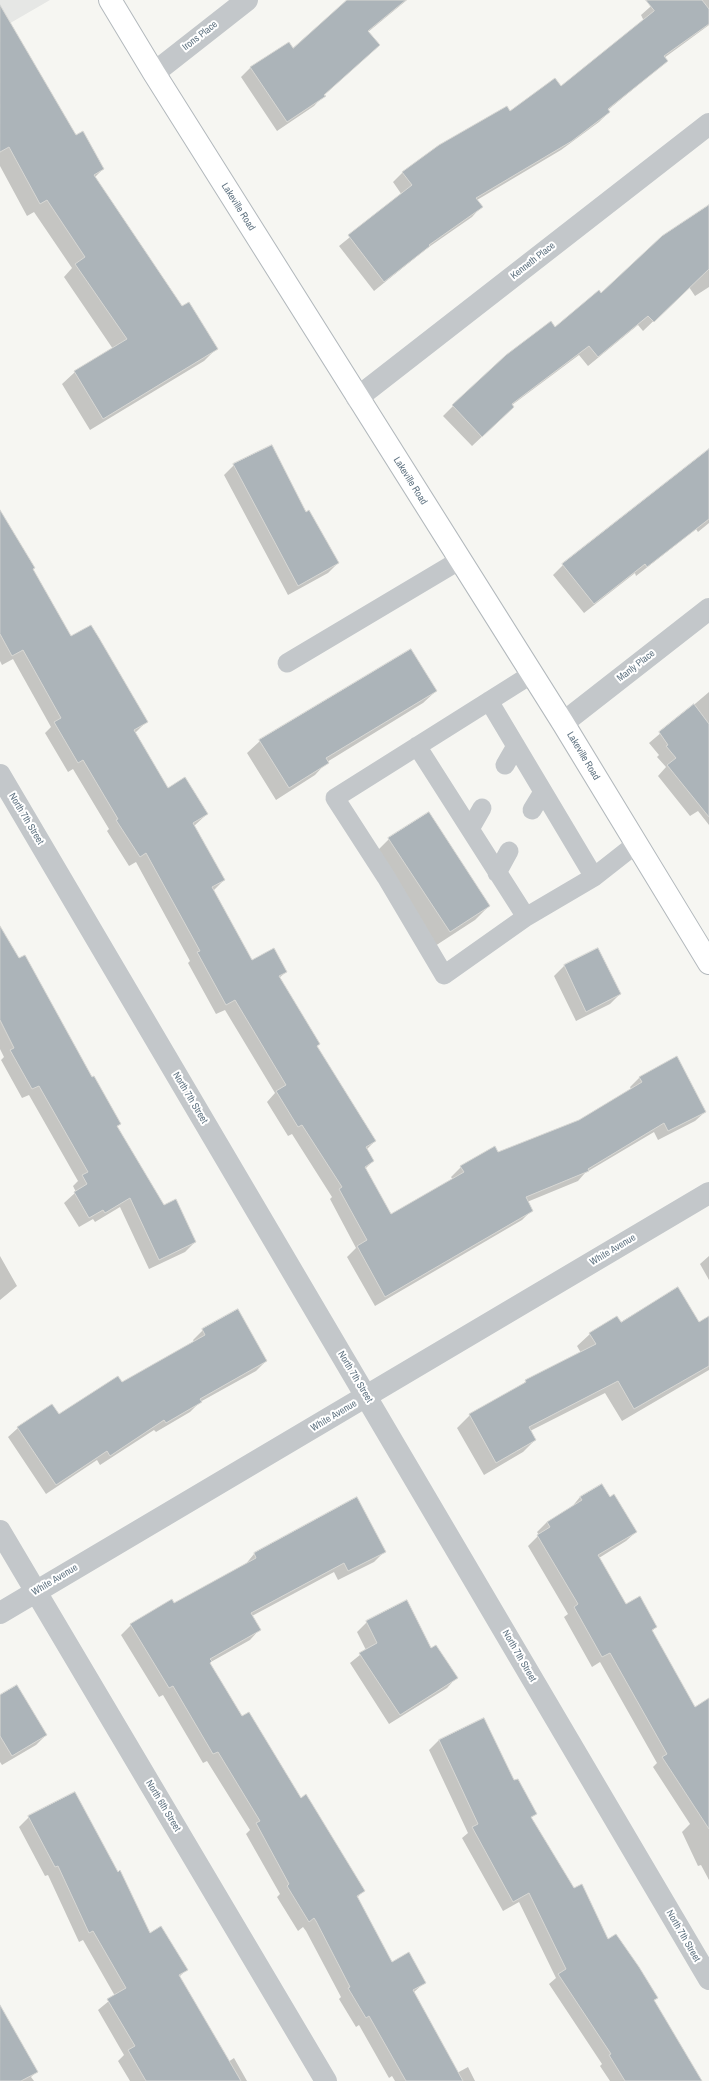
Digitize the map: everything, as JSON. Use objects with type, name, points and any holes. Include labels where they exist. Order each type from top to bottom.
[{"type":"main road","name":"Lakeville Road","points":[[110,0],[154,73],[563,723],[709,964]]},
{"type":"street","name":"Irons Place","points":[[154,73],[247,0]]},
{"type":"street","name":"Kenneth Place","points":[[358,398],[709,124]]},
{"type":"street","name":"Manly Place","points":[[563,723],[709,609]]},
{"type":"street","name":"North 7th Street","points":[[0,775],[709,1979]]},
{"type":"street","name":"White Avenue","points":[[0,1613],[709,1193]]},
{"type":"street","name":"North 6th Street","points":[[0,1531],[326,2081]]},
{"type":"lane","points":[[287,663],[460,560]]},
{"type":"lane","points":[[532,674],[335,798],[386,877],[444,975],[526,917],[594,877],[636,844]]},
{"type":"lane","points":[[489,701],[594,877]]},
{"type":"lane","points":[[417,746],[526,917]]},
{"type":"lane","points":[[505,765],[516,746]]},
{"type":"lane","points":[[532,810],[543,792]]},
{"type":"lane","points":[[470,828],[482,808]]},
{"type":"lane","points":[[497,873],[509,851]]},
{"type":"shaded area","points":[[0,0],[50,0],[0,29]]},
{"type":"building","points":[[347,0],[406,0],[368,31],[380,45],[324,95],[326,96],[287,122],[250,67],[289,42],[293,48]]},
{"type":"building","points":[[646,0],[702,0],[709,9],[709,24],[664,56],[668,61],[608,109],[610,112],[572,141],[476,198],[483,207],[429,245],[430,246],[384,282],[348,235],[412,185],[402,172],[439,145],[507,106],[510,111],[555,78],[561,86],[654,11]]},
{"type":"building","points":[[0,5],[76,135],[83,131],[104,169],[94,175],[182,306],[189,302],[218,349],[103,419],[74,371],[127,339],[75,264],[85,257],[47,200],[40,204],[9,147],[0,152]]},
{"type":"building","points":[[709,205],[709,269],[654,322],[648,316],[598,357],[589,346],[512,404],[514,407],[482,437],[452,405],[506,355],[551,321],[555,327],[599,290],[601,293],[662,236]]},
{"type":"building","points":[[272,445],[306,512],[309,510],[339,563],[298,586],[233,464]]},
{"type":"building","points":[[709,449],[709,519],[647,567],[645,564],[594,604],[562,564]]},
{"type":"building","points":[[0,510],[35,568],[33,569],[71,636],[91,625],[99,638],[148,722],[134,730],[168,788],[185,777],[208,814],[193,823],[225,880],[212,887],[252,960],[274,948],[287,972],[279,976],[320,1044],[317,1046],[376,1141],[366,1147],[374,1161],[365,1167],[391,1214],[464,1172],[460,1166],[495,1146],[498,1152],[579,1120],[642,1082],[639,1077],[677,1056],[706,1112],[668,1131],[664,1123],[588,1169],[589,1171],[526,1197],[533,1211],[385,1297],[357,1246],[367,1240],[339,1189],[342,1187],[302,1125],[298,1127],[276,1091],[286,1085],[235,1000],[226,1005],[197,952],[200,951],[146,853],[140,857],[116,820],[118,819],[83,760],[78,763],[54,722],[61,718],[23,650],[12,656],[0,634]]},
{"type":"building","points":[[411,649],[437,691],[326,758],[329,763],[289,788],[259,740]]},
{"type":"building","points":[[694,704],[709,724],[709,817],[667,765],[676,758],[666,746],[668,745],[659,732]]},
{"type":"building","points":[[429,812],[490,906],[450,932],[388,838]]},
{"type":"building","points":[[0,926],[19,958],[25,955],[92,1077],[94,1076],[121,1124],[117,1126],[164,1205],[176,1199],[196,1242],[159,1260],[130,1198],[105,1213],[103,1210],[89,1218],[74,1192],[87,1184],[82,1175],[88,1172],[39,1086],[32,1089],[10,1050],[14,1048],[0,1020]]},
{"type":"building","points":[[598,948],[621,994],[586,1012],[564,965]]},
{"type":"building","points":[[678,1287],[699,1322],[709,1316],[709,1366],[634,1409],[618,1381],[529,1427],[536,1440],[496,1463],[469,1414],[526,1382],[525,1380],[596,1344],[589,1333],[617,1316],[621,1322]]},
{"type":"building","points":[[238,1309],[267,1361],[200,1399],[202,1402],[166,1423],[164,1420],[110,1456],[107,1451],[56,1485],[17,1427],[52,1404],[59,1414],[118,1376],[122,1382],[205,1335],[202,1329]]},
{"type":"building","points":[[602,1484],[610,1497],[614,1494],[637,1532],[598,1555],[626,1604],[640,1596],[657,1627],[652,1630],[695,1707],[709,1698],[709,1829],[662,1757],[667,1754],[610,1653],[602,1657],[574,1607],[578,1604],[537,1535],[550,1527],[547,1522],[582,1500],[580,1497]]},
{"type":"building","points":[[357,1497],[386,1552],[348,1571],[344,1563],[251,1613],[261,1630],[210,1659],[212,1661],[210,1663],[242,1716],[249,1712],[301,1798],[306,1794],[365,1891],[357,1896],[392,1962],[409,1952],[426,1983],[413,1990],[463,2081],[406,2081],[369,2016],[366,2018],[348,1988],[350,1987],[316,1921],[314,1918],[309,1922],[287,1886],[289,1884],[256,1823],[260,1821],[218,1752],[213,1754],[173,1686],[169,1688],[130,1624],[172,1599],[174,1603],[256,1558],[254,1553]]},
{"type":"building","points":[[407,1600],[431,1648],[436,1645],[458,1678],[400,1715],[359,1653],[377,1643],[366,1621]]},
{"type":"building","points":[[17,1685],[47,1735],[12,1756],[0,1736],[0,1695]]},
{"type":"building","points":[[484,1718],[514,1780],[518,1779],[537,1814],[531,1817],[574,1888],[582,1884],[608,1939],[616,1934],[639,1967],[658,1998],[654,2000],[702,2081],[625,2081],[609,2055],[611,2054],[558,1974],[566,1969],[529,1893],[513,1902],[472,1827],[478,1824],[439,1740]]},
{"type":"building","points":[[75,1792],[118,1872],[120,1870],[150,1933],[161,1926],[188,1970],[179,1975],[241,2081],[146,2081],[128,2050],[135,2046],[107,1999],[126,1988],[93,1931],[89,1933],[58,1866],[55,1867],[28,1816]]},
{"type":"building","points":[[0,2005],[38,2072],[21,2081],[0,2081]]}]
